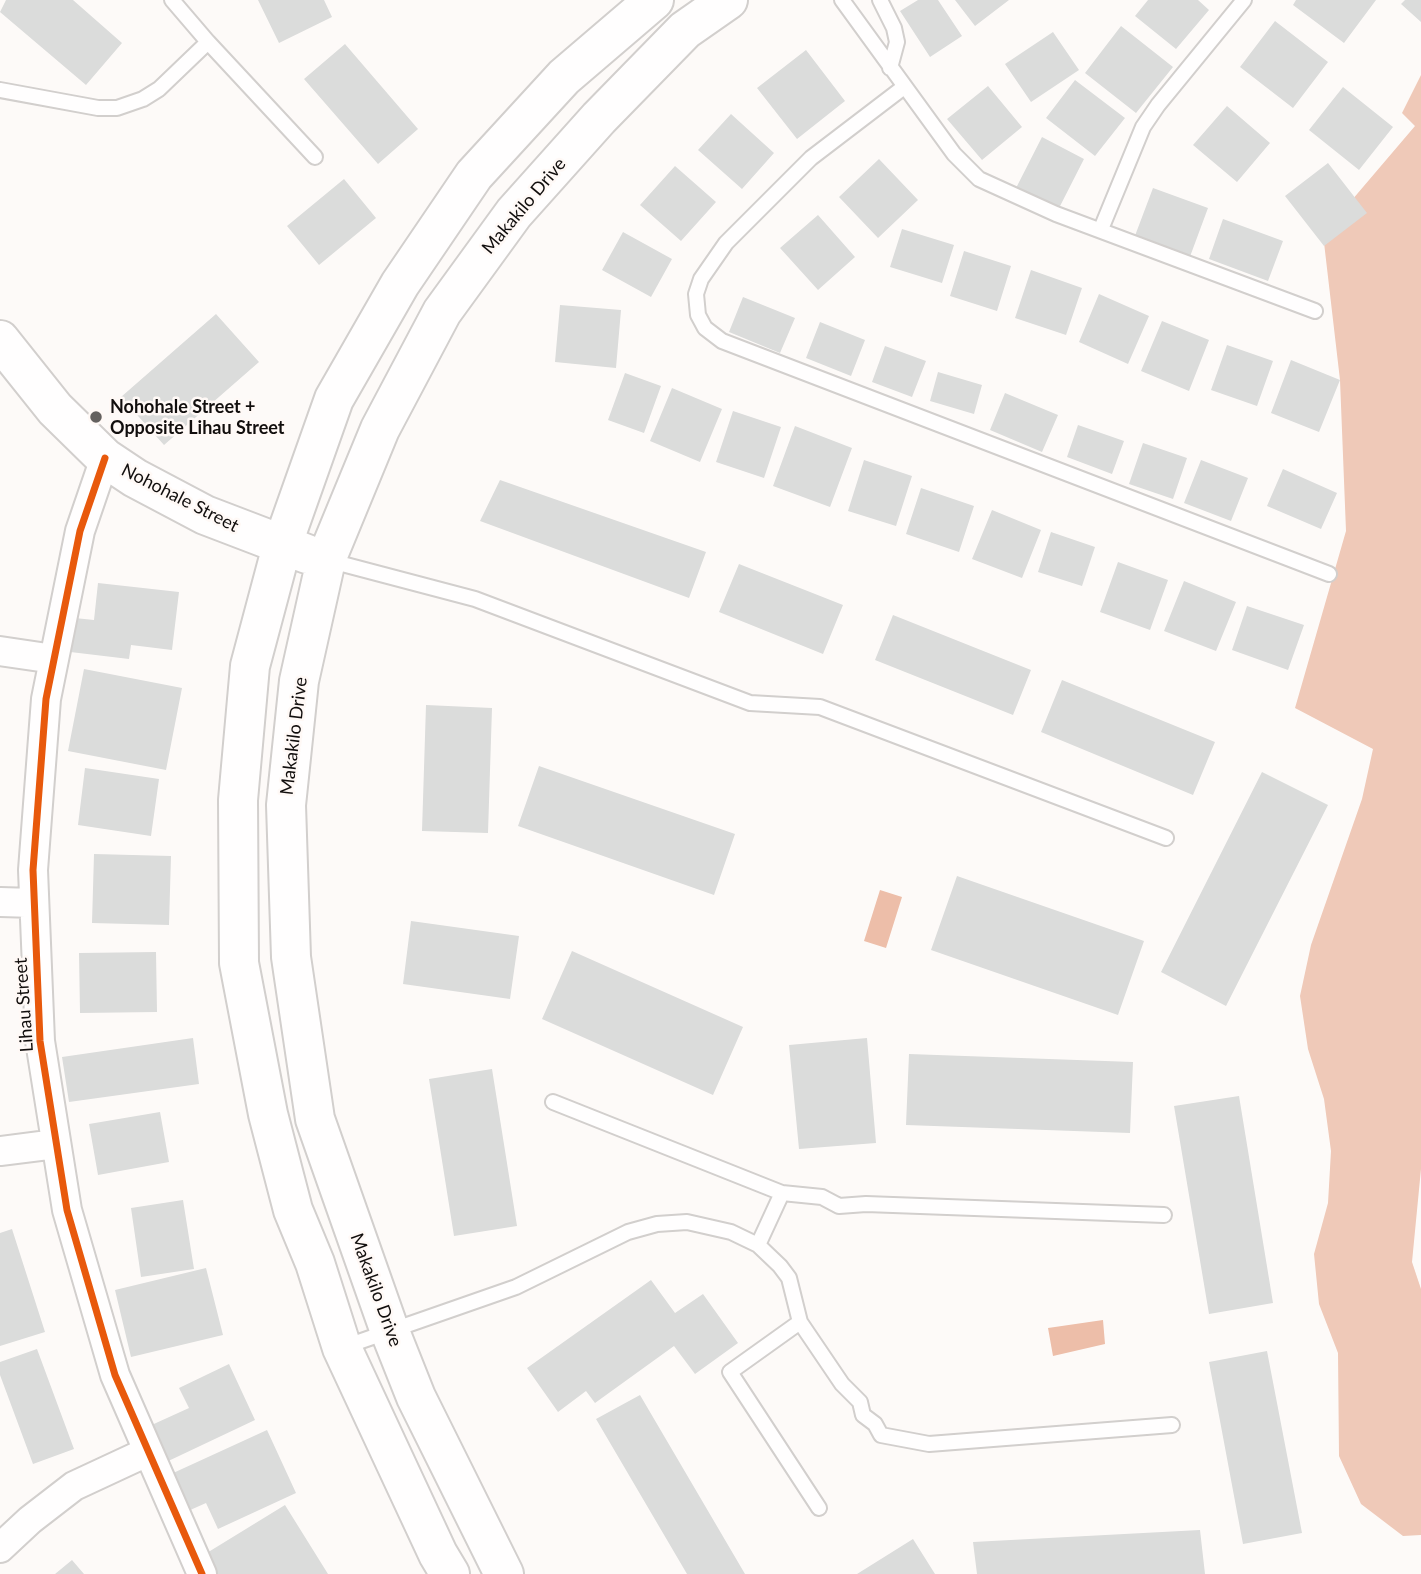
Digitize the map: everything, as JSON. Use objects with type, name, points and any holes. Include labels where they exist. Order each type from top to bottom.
[{"type":"main road","points":[[450,1574],[438,1554],[342,1348],[316,1263],[293,1210],[268,1114],[239,963],[238,800],[250,666],[282,546],[334,399],[400,284],[474,175],[564,77],[654,0]]},
{"type":"main road","name":"Makakilo Drive","points":[[504,1574],[416,1397],[389,1329],[315,1119],[291,957],[286,805],[299,681],[326,560],[380,429],[442,312],[514,213],[599,118],[685,30],[728,0]]},
{"type":"main road","name":"Nohohale Street","points":[[0,340],[55,410],[106,458],[135,478],[205,515],[282,546],[326,560]]},
{"type":"street","name":"Lihau Street","points":[[106,458],[80,531],[46,699],[33,870],[40,1041],[67,1210],[115,1375],[202,1574]]},
{"type":"street","points":[[0,651],[54,660]]},
{"type":"street","points":[[0,902],[34,903]]},
{"type":"street","points":[[0,1152],[57,1143]]},
{"type":"street","points":[[0,1548],[30,1520],[74,1486],[147,1452]]},
{"type":"lane","points":[[172,0],[315,157]]},
{"type":"lane","points":[[842,0],[961,164],[979,179],[1056,214],[1315,311]]},
{"type":"lane","points":[[880,0],[894,28],[897,42],[890,68]]},
{"type":"lane","points":[[1101,229],[1143,127],[1157,105],[1244,0]]},
{"type":"lane","points":[[0,90],[89,107],[126,106],[159,89],[208,42]]},
{"type":"lane","points":[[904,88],[811,158],[726,243],[701,279],[696,294],[698,315],[705,328],[722,341],[1329,574]]},
{"type":"lane","points":[[326,560],[475,599],[750,702],[820,707],[1166,838]]},
{"type":"lane","points":[[554,1102],[782,1193],[822,1197],[839,1206],[866,1204],[1164,1215]]},
{"type":"lane","points":[[758,1245],[782,1193]]},
{"type":"lane","points":[[342,1348],[389,1329],[516,1287],[628,1232],[672,1222],[702,1224],[731,1232],[758,1245],[789,1278],[800,1322],[842,1384],[860,1402],[863,1415],[875,1424],[881,1435],[929,1444],[1172,1425]]},
{"type":"lane","points":[[800,1322],[730,1372],[820,1508]]},
{"type":"shaded area","points":[[1421,75],[1421,1169],[1412,1262],[1421,1289],[1421,1535],[1403,1536],[1361,1504],[1339,1456],[1338,1353],[1319,1304],[1314,1254],[1328,1203],[1331,1151],[1324,1099],[1308,1049],[1300,996],[1311,945],[1362,799],[1373,749],[1295,708],[1346,531],[1340,380],[1323,234],[1415,126],[1402,113]]},
{"type":"shaded area","points":[[880,890],[902,897],[886,948],[864,941]]},
{"type":"shaded area","points":[[1103,1320],[1105,1344],[1053,1356],[1048,1328]]},
{"type":"building","points":[[6,0],[73,0],[122,43],[86,85],[0,12]]},
{"type":"building","points":[[258,0],[324,0],[332,17],[279,43]]},
{"type":"building","points":[[918,0],[938,0],[962,36],[930,57],[900,11]]},
{"type":"building","points":[[955,0],[1009,0],[975,26]]},
{"type":"building","points":[[1148,0],[1198,0],[1209,10],[1176,49],[1135,16]]},
{"type":"building","points":[[1296,0],[1376,0],[1344,43],[1293,5]]},
{"type":"building","points":[[1405,0],[1421,0],[1421,22],[1401,4]]},
{"type":"building","points":[[1275,21],[1328,62],[1293,108],[1240,67]]},
{"type":"building","points":[[1121,26],[1173,67],[1136,113],[1085,73]]},
{"type":"building","points":[[1053,32],[1079,70],[1031,102],[1005,64]]},
{"type":"building","points":[[345,44],[418,129],[378,164],[304,79]]},
{"type":"building","points":[[806,50],[845,101],[797,139],[757,88]]},
{"type":"building","points":[[1075,80],[1125,118],[1095,156],[1046,118]]},
{"type":"building","points":[[988,86],[1022,127],[982,160],[947,119]]},
{"type":"building","points":[[1343,87],[1393,127],[1359,170],[1309,130]]},
{"type":"building","points":[[1227,106],[1270,143],[1237,182],[1193,145]]},
{"type":"building","points":[[731,114],[774,153],[742,189],[698,150]]},
{"type":"building","points":[[1042,137],[1084,159],[1056,214],[1014,192]]},
{"type":"building","points":[[879,159],[918,200],[878,238],[839,197]]},
{"type":"building","points":[[1328,163],[1367,213],[1324,246],[1285,196]]},
{"type":"building","points":[[675,166],[716,202],[681,241],[640,205]]},
{"type":"building","points":[[344,179],[376,218],[319,265],[287,226]]},
{"type":"building","points":[[1153,188],[1208,208],[1188,262],[1133,241]]},
{"type":"building","points":[[818,215],[855,257],[818,290],[780,248]]},
{"type":"building","points":[[1223,219],[1283,241],[1268,281],[1209,259]]},
{"type":"building","points":[[902,229],[954,245],[942,283],[890,267]]},
{"type":"building","points":[[623,232],[672,259],[651,297],[602,270]]},
{"type":"building","points":[[964,251],[1011,266],[997,311],[950,296]]},
{"type":"building","points":[[1031,270],[1082,288],[1066,335],[1015,318]]},
{"type":"building","points":[[1099,294],[1149,316],[1128,364],[1079,342]]},
{"type":"building","points":[[743,297],[795,318],[780,353],[729,332]]},
{"type":"building","points":[[560,305],[621,310],[616,368],[555,362]]},
{"type":"building","points":[[216,314],[259,362],[164,445],[121,397]]},
{"type":"building","points":[[1162,321],[1209,340],[1189,391],[1141,371]]},
{"type":"building","points":[[820,322],[865,340],[851,376],[806,358]]},
{"type":"building","points":[[1227,345],[1273,361],[1257,406],[1211,390]]},
{"type":"building","points":[[885,346],[926,361],[912,397],[872,382]]},
{"type":"building","points":[[1291,360],[1340,380],[1319,432],[1271,413]]},
{"type":"building","points":[[938,372],[982,385],[974,414],[930,401]]},
{"type":"building","points":[[625,373],[661,386],[644,433],[608,420]]},
{"type":"building","points":[[672,388],[722,409],[700,462],[650,441]]},
{"type":"building","points":[[1005,393],[1058,415],[1042,452],[990,430]]},
{"type":"building","points":[[733,411],[781,427],[764,478],[716,462]]},
{"type":"building","points":[[1078,425],[1124,441],[1112,474],[1067,457]]},
{"type":"building","points":[[795,426],[852,448],[830,507],[773,486]]},
{"type":"building","points":[[1143,443],[1187,458],[1173,499],[1129,484]]},
{"type":"building","points":[[864,460],[912,476],[896,526],[848,511]]},
{"type":"building","points":[[1201,460],[1248,478],[1231,521],[1184,503]]},
{"type":"building","points":[[1283,469],[1337,493],[1321,529],[1267,506]]},
{"type":"building","points":[[500,480],[706,552],[689,598],[480,521]]},
{"type":"building","points":[[921,488],[974,506],[959,552],[906,534]]},
{"type":"building","points":[[992,510],[1041,530],[1022,578],[972,559]]},
{"type":"building","points":[[1051,532],[1095,547],[1082,586],[1038,572]]},
{"type":"building","points":[[1118,562],[1168,580],[1150,630],[1100,612]]},
{"type":"building","points":[[739,564],[843,605],[823,654],[719,612]]},
{"type":"building","points":[[1184,581],[1236,602],[1216,651],[1164,631]]},
{"type":"building","points":[[98,583],[179,592],[172,650],[131,645],[129,659],[62,651],[65,617],[94,620]]},
{"type":"building","points":[[1247,606],[1304,625],[1288,670],[1232,650]]},
{"type":"building","points":[[893,615],[1031,670],[1013,715],[875,660]]},
{"type":"building","points":[[84,669],[182,688],[166,770],[68,751]]},
{"type":"building","points":[[1062,680],[1215,742],[1193,795],[1041,732]]},
{"type":"building","points":[[426,705],[492,708],[488,833],[422,831]]},
{"type":"building","points":[[539,766],[735,834],[714,895],[518,826]]},
{"type":"building","points":[[85,768],[159,779],[151,836],[78,825]]},
{"type":"building","points":[[1262,772],[1328,805],[1226,1006],[1161,972]]},
{"type":"building","points":[[94,854],[171,856],[169,925],[92,923]]},
{"type":"building","points":[[957,876],[1144,941],[1118,1015],[931,950]]},
{"type":"building","points":[[411,921],[519,936],[510,999],[403,984]]},
{"type":"building","points":[[572,951],[743,1027],[713,1095],[542,1019]]},
{"type":"building","points":[[156,952],[157,1012],[80,1013],[79,953]]},
{"type":"building","points":[[193,1038],[199,1084],[69,1102],[62,1057]]},
{"type":"building","points":[[867,1038],[876,1143],[799,1149],[789,1045]]},
{"type":"building","points":[[909,1054],[1133,1062],[1130,1133],[906,1125]]},
{"type":"building","points":[[492,1069],[517,1226],[454,1236],[429,1079]]},
{"type":"building","points":[[1239,1096],[1273,1303],[1209,1314],[1174,1106]]},
{"type":"building","points":[[160,1112],[169,1162],[98,1175],[89,1124]]},
{"type":"building","points":[[183,1200],[194,1269],[141,1277],[131,1208]]},
{"type":"building","points":[[12,1229],[45,1332],[0,1346],[0,1233]]},
{"type":"building","points":[[206,1268],[223,1335],[131,1357],[115,1290]]},
{"type":"building","points":[[651,1280],[675,1313],[703,1294],[738,1343],[695,1374],[674,1346],[595,1403],[586,1391],[558,1412],[527,1368]]},
{"type":"building","points":[[37,1349],[74,1449],[33,1464],[0,1375],[0,1362]]},
{"type":"building","points":[[1267,1351],[1302,1533],[1243,1544],[1209,1362]]},
{"type":"building","points":[[229,1364],[255,1420],[162,1464],[145,1428],[189,1408],[179,1388]]},
{"type":"building","points":[[640,1395],[745,1574],[687,1574],[596,1419]]},
{"type":"building","points":[[267,1430],[296,1493],[218,1529],[206,1503],[188,1511],[171,1474]]},
{"type":"building","points":[[285,1505],[328,1574],[207,1574],[197,1559]]},
{"type":"building","points":[[1200,1530],[1205,1574],[977,1574],[973,1542]]},
{"type":"building","points":[[913,1539],[935,1574],[857,1574]]},
{"type":"building","points":[[72,1560],[84,1574],[55,1574]]},
{"type":"cycle path","points":[[105,458],[80,531],[46,699],[33,870],[40,1041],[67,1210],[115,1375],[202,1574]]},
{"type":"place","name":"Nohohale Street + Opposite Lihau Street","points":[[96,417]]}]
